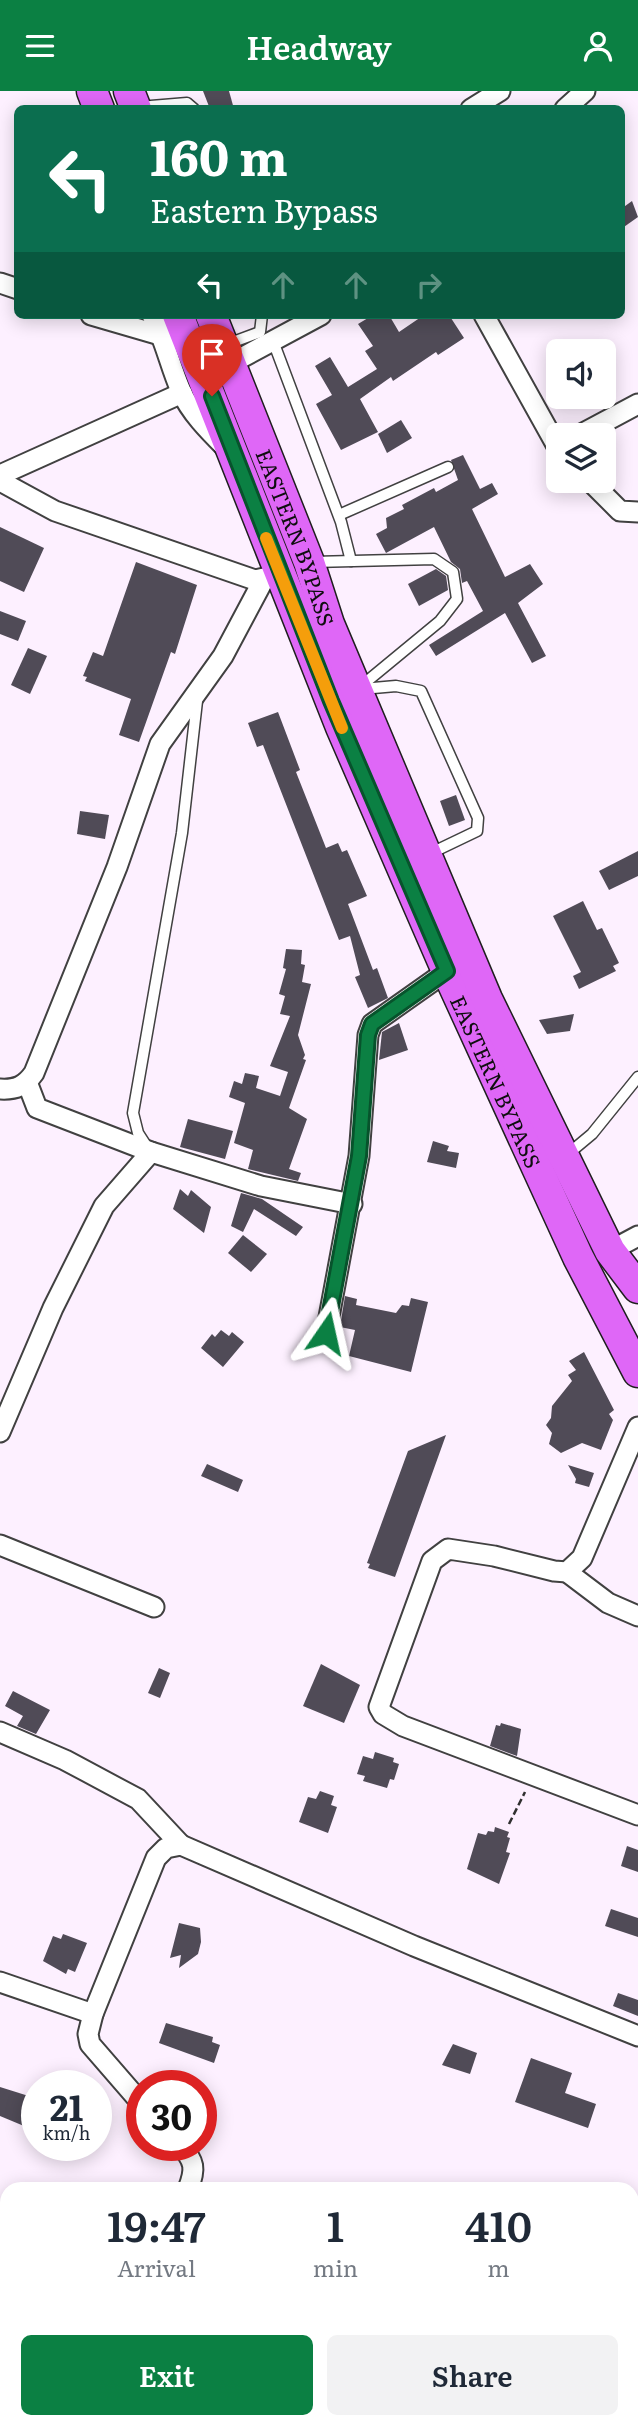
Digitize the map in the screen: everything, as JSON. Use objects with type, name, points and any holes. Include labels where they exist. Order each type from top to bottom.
[{"type":"main road","name":"EASTERN BYPASS","points":[[212,319],[309,562],[329,624],[487,999],[610,1251],[638,1288]]},
{"type":"main road","name":"EASTERN BYPASS","points":[[176,330],[237,459],[272,576],[447,971],[578,1257],[638,1372]]},
{"type":"street","points":[[569,105],[585,91]]},
{"type":"street","points":[[477,105],[496,92]]},
{"type":"street","points":[[114,319],[176,330]]},
{"type":"street","points":[[158,319],[176,330]]},
{"type":"street","points":[[225,356],[273,341],[314,319]]},
{"type":"street","points":[[486,319],[546,426]]},
{"type":"street","points":[[176,330],[182,393],[208,431],[237,459]]},
{"type":"street","points":[[0,475],[182,393]]},
{"type":"street","points":[[602,423],[638,404]]},
{"type":"street","points":[[0,481],[55,511],[255,580],[272,576]]},
{"type":"street","points":[[602,493],[620,511],[638,512]]},
{"type":"street","points":[[0,1089],[16,1089],[27,1082],[117,867],[160,744],[198,687],[223,656],[272,576]]},
{"type":"street","points":[[326,1333],[359,1156],[368,1035],[372,1024],[447,971]]},
{"type":"street","points":[[27,1082],[37,1108],[151,1152],[261,1187],[352,1204]]},
{"type":"street","points":[[0,1430],[53,1308],[104,1206],[137,1172],[151,1152]]},
{"type":"street","points":[[610,1251],[638,1236]]},
{"type":"street","points":[[567,1572],[582,1558],[638,1427]]},
{"type":"street","points":[[0,1545],[154,1607]]},
{"type":"street","points":[[638,1616],[608,1604],[567,1572],[448,1549],[432,1561],[380,1700],[383,1714],[403,1726],[638,1815]]},
{"type":"street","points":[[0,1732],[65,1759],[138,1799],[181,1845],[414,1946],[638,2036]]},
{"type":"street","points":[[126,2086],[90,2044],[88,2033],[93,2014],[156,1859],[166,1848],[181,1845]]},
{"type":"street","points":[[0,1982],[93,2014]]},
{"type":"street","points":[[190,2182],[195,2169],[193,2161]]},
{"type":"lane","points":[[170,91],[175,103]]},
{"type":"lane","points":[[133,102],[189,105]]},
{"type":"lane","points":[[225,356],[260,332],[262,319]]},
{"type":"lane","points":[[273,341],[339,515],[351,561]]},
{"type":"lane","points":[[339,515],[448,467]]},
{"type":"lane","points":[[309,562],[434,559],[453,572],[457,599],[440,621],[358,689]]},
{"type":"lane","points":[[358,689],[396,686],[421,691],[478,818],[477,831],[427,855]]},
{"type":"lane","points":[[151,1152],[138,1133],[133,1113],[182,833],[198,687]]},
{"type":"lane","points":[[564,1157],[592,1134],[638,1077]]},
{"type":"path","points":[[509,1824],[533,1776]]},
{"type":"building","points":[[203,91],[229,91],[233,105],[208,105]]},
{"type":"building","points":[[632,201],[638,217],[625,226],[625,206]]},
{"type":"building","points":[[366,319],[391,319],[399,332],[418,319],[452,319],[464,338],[438,355],[436,352],[393,381],[391,377],[360,399],[378,432],[341,450],[316,404],[332,395],[315,366],[330,357],[348,387],[377,369],[365,351],[373,346],[358,324]]},
{"type":"building","points":[[401,420],[412,438],[387,453],[378,434]]},
{"type":"building","points":[[463,455],[480,489],[492,483],[498,494],[472,509],[505,577],[530,564],[543,584],[518,603],[546,656],[532,663],[505,613],[436,656],[429,645],[483,611],[467,581],[462,583],[460,569],[451,562],[434,527],[386,553],[376,534],[387,528],[386,518],[404,509],[402,505],[434,488],[436,492],[458,480],[451,460]]},
{"type":"building","points":[[0,527],[44,548],[24,592],[0,581]]},
{"type":"building","points":[[136,562],[197,585],[175,654],[171,652],[139,742],[119,735],[131,699],[85,681],[87,677],[83,676],[93,652],[103,656]]},
{"type":"building","points":[[436,569],[446,576],[448,590],[419,606],[408,584]]},
{"type":"building","points":[[0,611],[26,621],[18,641],[0,634]]},
{"type":"building","points":[[28,648],[47,656],[30,694],[11,685]]},
{"type":"building","points":[[278,712],[300,770],[296,772],[326,848],[338,843],[342,852],[347,850],[367,896],[348,904],[373,970],[377,968],[388,998],[368,1008],[355,977],[360,975],[350,936],[339,940],[263,745],[257,747],[248,723]]},
{"type":"building","points":[[456,795],[465,820],[449,826],[440,801]]},
{"type":"building","points":[[80,811],[109,815],[105,839],[77,834]]},
{"type":"building","points":[[638,851],[638,876],[609,890],[599,871]]},
{"type":"building","points":[[583,901],[597,930],[602,928],[619,963],[613,966],[616,971],[579,989],[573,976],[581,972],[553,916]]},
{"type":"building","points":[[286,949],[302,950],[301,964],[305,965],[302,982],[311,984],[298,1035],[305,1055],[303,1059],[306,1060],[289,1108],[307,1119],[289,1169],[301,1173],[298,1181],[248,1169],[253,1150],[234,1143],[245,1103],[229,1097],[234,1081],[242,1084],[245,1073],[259,1076],[256,1088],[280,1096],[288,1072],[270,1066],[290,1016],[280,1014],[285,996],[279,994],[286,969],[283,968]]},
{"type":"building","points":[[574,1014],[570,1031],[547,1034],[539,1020]]},
{"type":"building","points":[[399,1023],[408,1050],[379,1060],[382,1032]]},
{"type":"building","points":[[188,1119],[233,1131],[225,1159],[180,1147]]},
{"type":"building","points":[[433,1141],[449,1146],[447,1151],[459,1153],[456,1168],[427,1162]]},
{"type":"building","points":[[180,1189],[188,1196],[191,1190],[211,1207],[204,1233],[173,1209]]},
{"type":"building","points":[[241,1193],[262,1199],[303,1227],[296,1236],[254,1209],[243,1232],[231,1226]]},
{"type":"building","points":[[243,1235],[267,1254],[251,1272],[228,1253]]},
{"type":"building","points":[[345,1296],[357,1299],[356,1305],[396,1313],[402,1305],[409,1306],[411,1298],[428,1302],[411,1372],[349,1356],[355,1330],[340,1327]]},
{"type":"building","points":[[221,1330],[229,1336],[232,1332],[244,1342],[223,1367],[201,1348],[212,1334],[215,1337]]},
{"type":"building","points":[[584,1352],[614,1410],[609,1414],[613,1420],[601,1450],[582,1443],[561,1453],[549,1444],[552,1433],[546,1425],[551,1418],[552,1406],[572,1381],[568,1375],[576,1370],[569,1361]]},
{"type":"building","points":[[446,1435],[395,1577],[368,1568],[370,1564],[367,1563],[408,1451]]},
{"type":"building","points":[[207,1464],[243,1480],[238,1492],[201,1476]]},
{"type":"building","points":[[568,1465],[594,1473],[589,1487],[575,1483],[576,1479]]},
{"type":"building","points":[[321,1664],[360,1685],[344,1723],[303,1706]]},
{"type":"building","points":[[159,1668],[170,1673],[160,1698],[148,1693]]},
{"type":"building","points":[[13,1691],[50,1710],[36,1734],[17,1726],[23,1716],[5,1706]]},
{"type":"building","points":[[501,1723],[521,1729],[517,1756],[490,1746],[496,1725],[500,1726]]},
{"type":"building","points":[[375,1752],[394,1758],[393,1762],[399,1764],[394,1780],[390,1779],[387,1788],[363,1781],[365,1776],[357,1774],[363,1756],[373,1759]]},
{"type":"building","points":[[320,1791],[334,1796],[331,1805],[337,1807],[328,1833],[299,1822],[308,1797],[316,1799]]},
{"type":"building","points":[[495,1827],[509,1832],[507,1837],[510,1838],[506,1852],[510,1853],[499,1884],[467,1869],[478,1833],[486,1835],[488,1831],[494,1832]]},
{"type":"building","points":[[627,1846],[638,1850],[638,1872],[621,1866]]},
{"type":"building","points":[[611,1909],[638,1918],[638,1937],[605,1926]]},
{"type":"building","points":[[179,1923],[200,1928],[201,1942],[198,1954],[179,1968],[181,1955],[170,1958]]},
{"type":"building","points":[[63,1934],[87,1943],[75,1972],[68,1969],[66,1974],[43,1961],[53,1936],[61,1939]]},
{"type":"building","points":[[618,1993],[638,2000],[638,2016],[613,2006]]},
{"type":"building","points":[[166,2023],[213,2037],[212,2042],[220,2045],[214,2063],[159,2043]]},
{"type":"building","points":[[453,2044],[477,2053],[470,2074],[442,2065]]},
{"type":"building","points":[[531,2058],[572,2073],[565,2093],[596,2104],[588,2128],[515,2102]]},
{"type":"building","points":[[0,2087],[21,2094],[21,2125],[0,2116]]},
{"type":"slow traffic","points":[[266,538],[342,728]]},
{"type":"route","points":[[212,396],[331,701],[447,971],[372,1024],[368,1035],[359,1156],[326,1333]]}]
